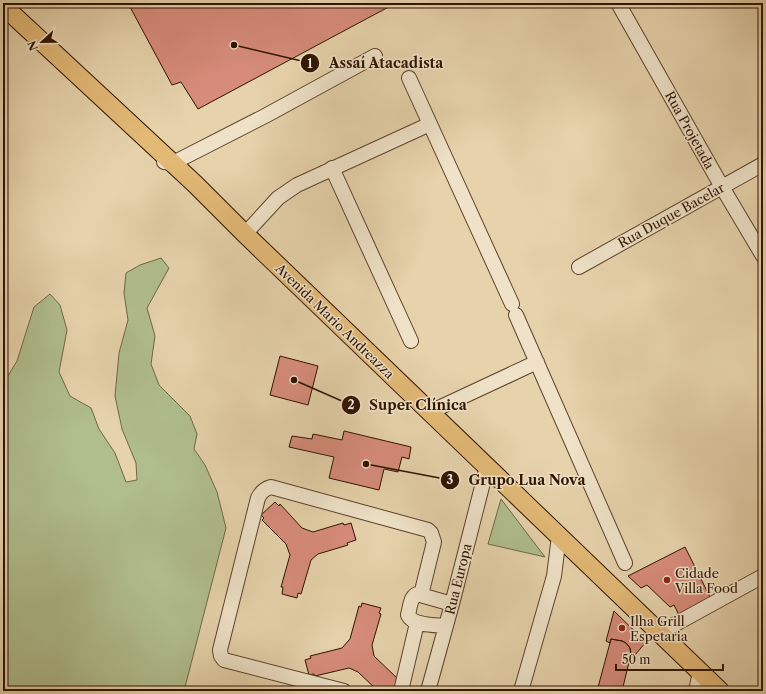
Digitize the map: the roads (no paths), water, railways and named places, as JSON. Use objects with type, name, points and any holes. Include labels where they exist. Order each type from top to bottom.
[{"type":"main road","name":"Avenida Mario Andreazza","points":[[3,6],[195,184],[486,467],[720,691]]},
{"type":"main road","name":"Avenida Mario Andreazza","points":[[3,19],[190,190],[245,234]]},
{"type":"street","name":"Rua Projetada","points":[[618,3],[722,187],[763,256]]},
{"type":"street","points":[[152,154],[162,161],[173,163],[265,116],[375,56]]},
{"type":"street","points":[[409,78],[626,563]]},
{"type":"street","points":[[245,234],[278,198],[297,185],[430,124]]},
{"type":"street","name":"Rua Duque Bacelar","points":[[579,267],[763,164]]},
{"type":"street","points":[[332,168],[411,341]]},
{"type":"street","points":[[430,412],[537,362]]},
{"type":"street","name":"Rua Europa","points":[[428,691],[452,604],[486,467]]},
{"type":"street","points":[[344,691],[224,660],[221,656],[220,650],[260,493],[265,489],[271,488],[428,530],[431,533],[434,542],[421,595]]},
{"type":"street","points":[[521,691],[554,576],[559,536]]},
{"type":"street","points":[[659,633],[763,576]]},
{"type":"street","points":[[446,626],[417,623],[410,620],[408,615],[412,598],[417,594],[452,604]]},
{"type":"street","points":[[401,691],[417,623]]},
{"type":"street","points":[[696,691],[700,672]]},
{"type":"place","name":"Assaí Atacadista","points":[[234,45]]},
{"type":"place","name":"Super Clínica","points":[[294,380]]},
{"type":"place","name":"Grupo Lua Nova","points":[[366,464]]},
{"type":"place","name":"Cidade Villa Food","points":[[667,580]]},
{"type":"place","name":"Ilha Grill Espetaria","points":[[622,628]]}]
